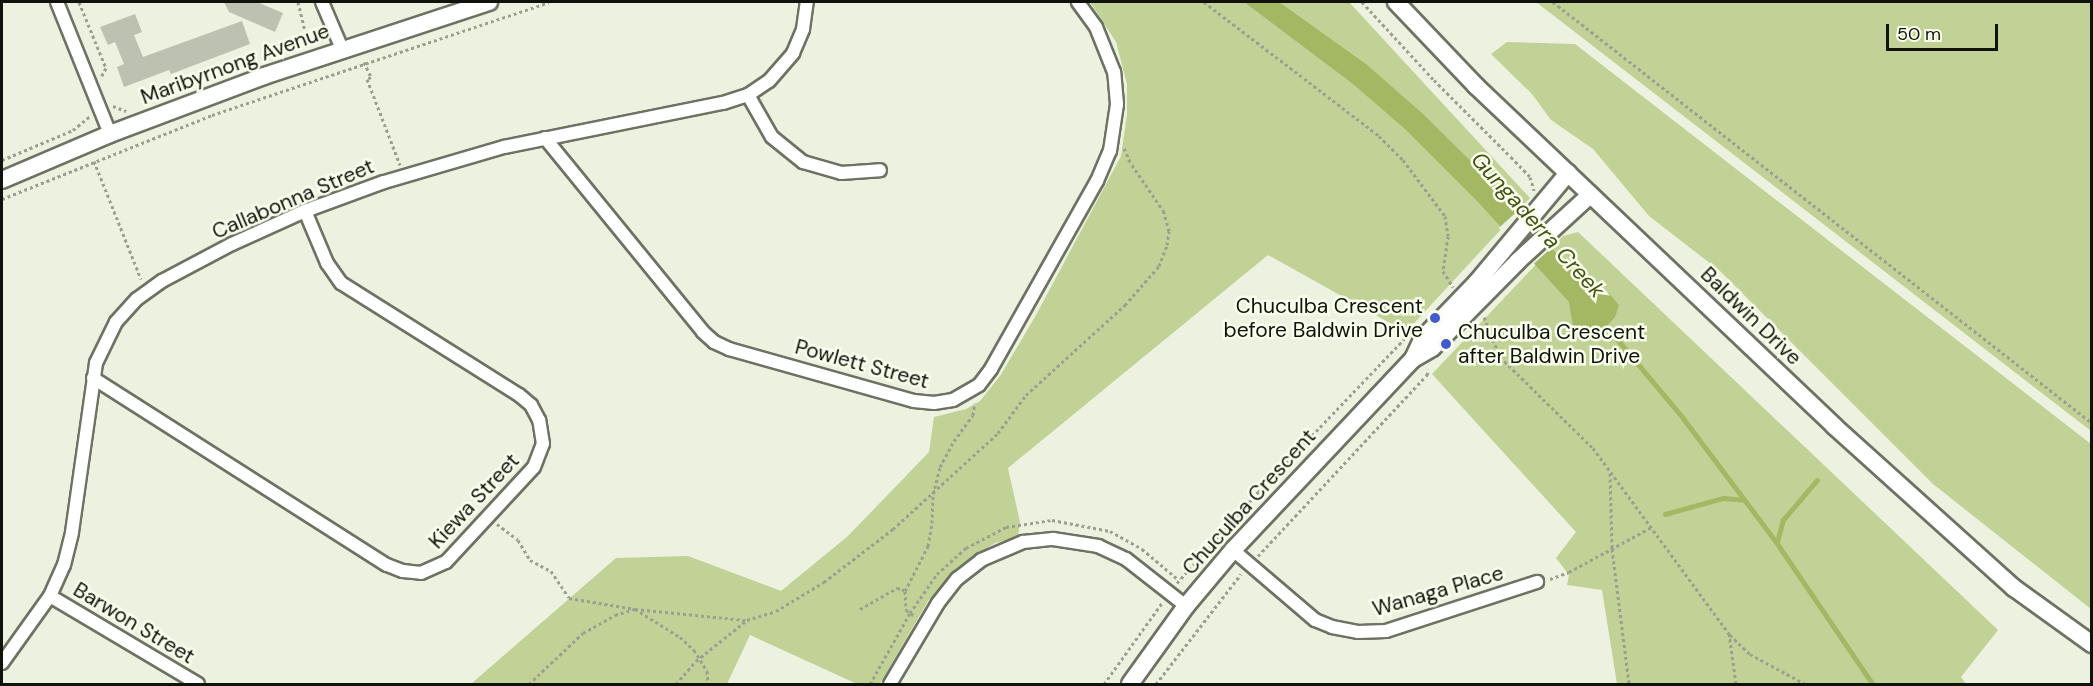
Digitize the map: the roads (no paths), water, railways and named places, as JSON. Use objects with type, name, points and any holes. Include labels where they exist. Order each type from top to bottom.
[{"type":"street","points":[[57,2],[110,134]]},
{"type":"street","points":[[322,2],[342,49]]},
{"type":"street","name":"Maribyrnong Avenue","points":[[2,180],[110,134],[342,49],[489,2]]},
{"type":"street","name":"Callabonna Street","points":[[2,663],[50,596],[69,549],[93,378],[101,348],[126,309],[148,289],[232,244],[305,212],[423,169],[545,138],[723,103],[748,95],[774,77],[793,53],[803,30],[807,2]]},
{"type":"street","name":"Powlett Street","points":[[545,138],[703,332],[714,342],[729,349],[914,401],[934,403],[963,396],[986,377],[1097,181],[1114,135],[1117,104],[1112,64],[1096,27],[1078,2]]},
{"type":"street","name":"Baldwin Drive","points":[[1396,2],[1476,86],[1882,470],[2014,588],[2091,644]]},
{"type":"street","points":[[748,95],[772,137],[803,162],[841,173],[880,170]]},
{"type":"street","name":"Chuculba Crescent","points":[[1130,684],[1186,606],[1233,550],[1413,359],[1432,348],[1469,302],[1536,201],[1568,173]]},
{"type":"street","name":"Chuculba Crescent","points":[[1469,302],[1590,195]]},
{"type":"street","name":"Kiewa Street","points":[[93,378],[395,569],[421,573],[438,567],[452,556],[488,518],[538,460],[543,436],[536,412],[519,395],[341,283],[327,263],[305,212]]},
{"type":"street","points":[[890,684],[946,590],[968,569],[1008,547],[1038,540],[1068,540],[1098,546],[1126,559],[1186,606]]},
{"type":"street","name":"Wanaga Place","points":[[1233,550],[1315,620],[1332,627],[1358,632],[1386,631],[1537,582]]},
{"type":"street","name":"Barwon Street","points":[[50,596],[198,684]]},
{"type":"waterway","name":"Gungaderra Creek","points":[[1603,322],[1684,419],[1777,543],[1873,684]]},
{"type":"waterway","points":[[1777,542],[1783,520],[1817,480]]},
{"type":"waterway","points":[[1665,514],[1723,498],[1744,500]]},
{"type":"place","name":"Chuculba Crescent before Baldwin Drive","points":[[1435,318]]},
{"type":"place","name":"Chuculba Crescent after Baldwin Drive","points":[[1446,344]]}]
